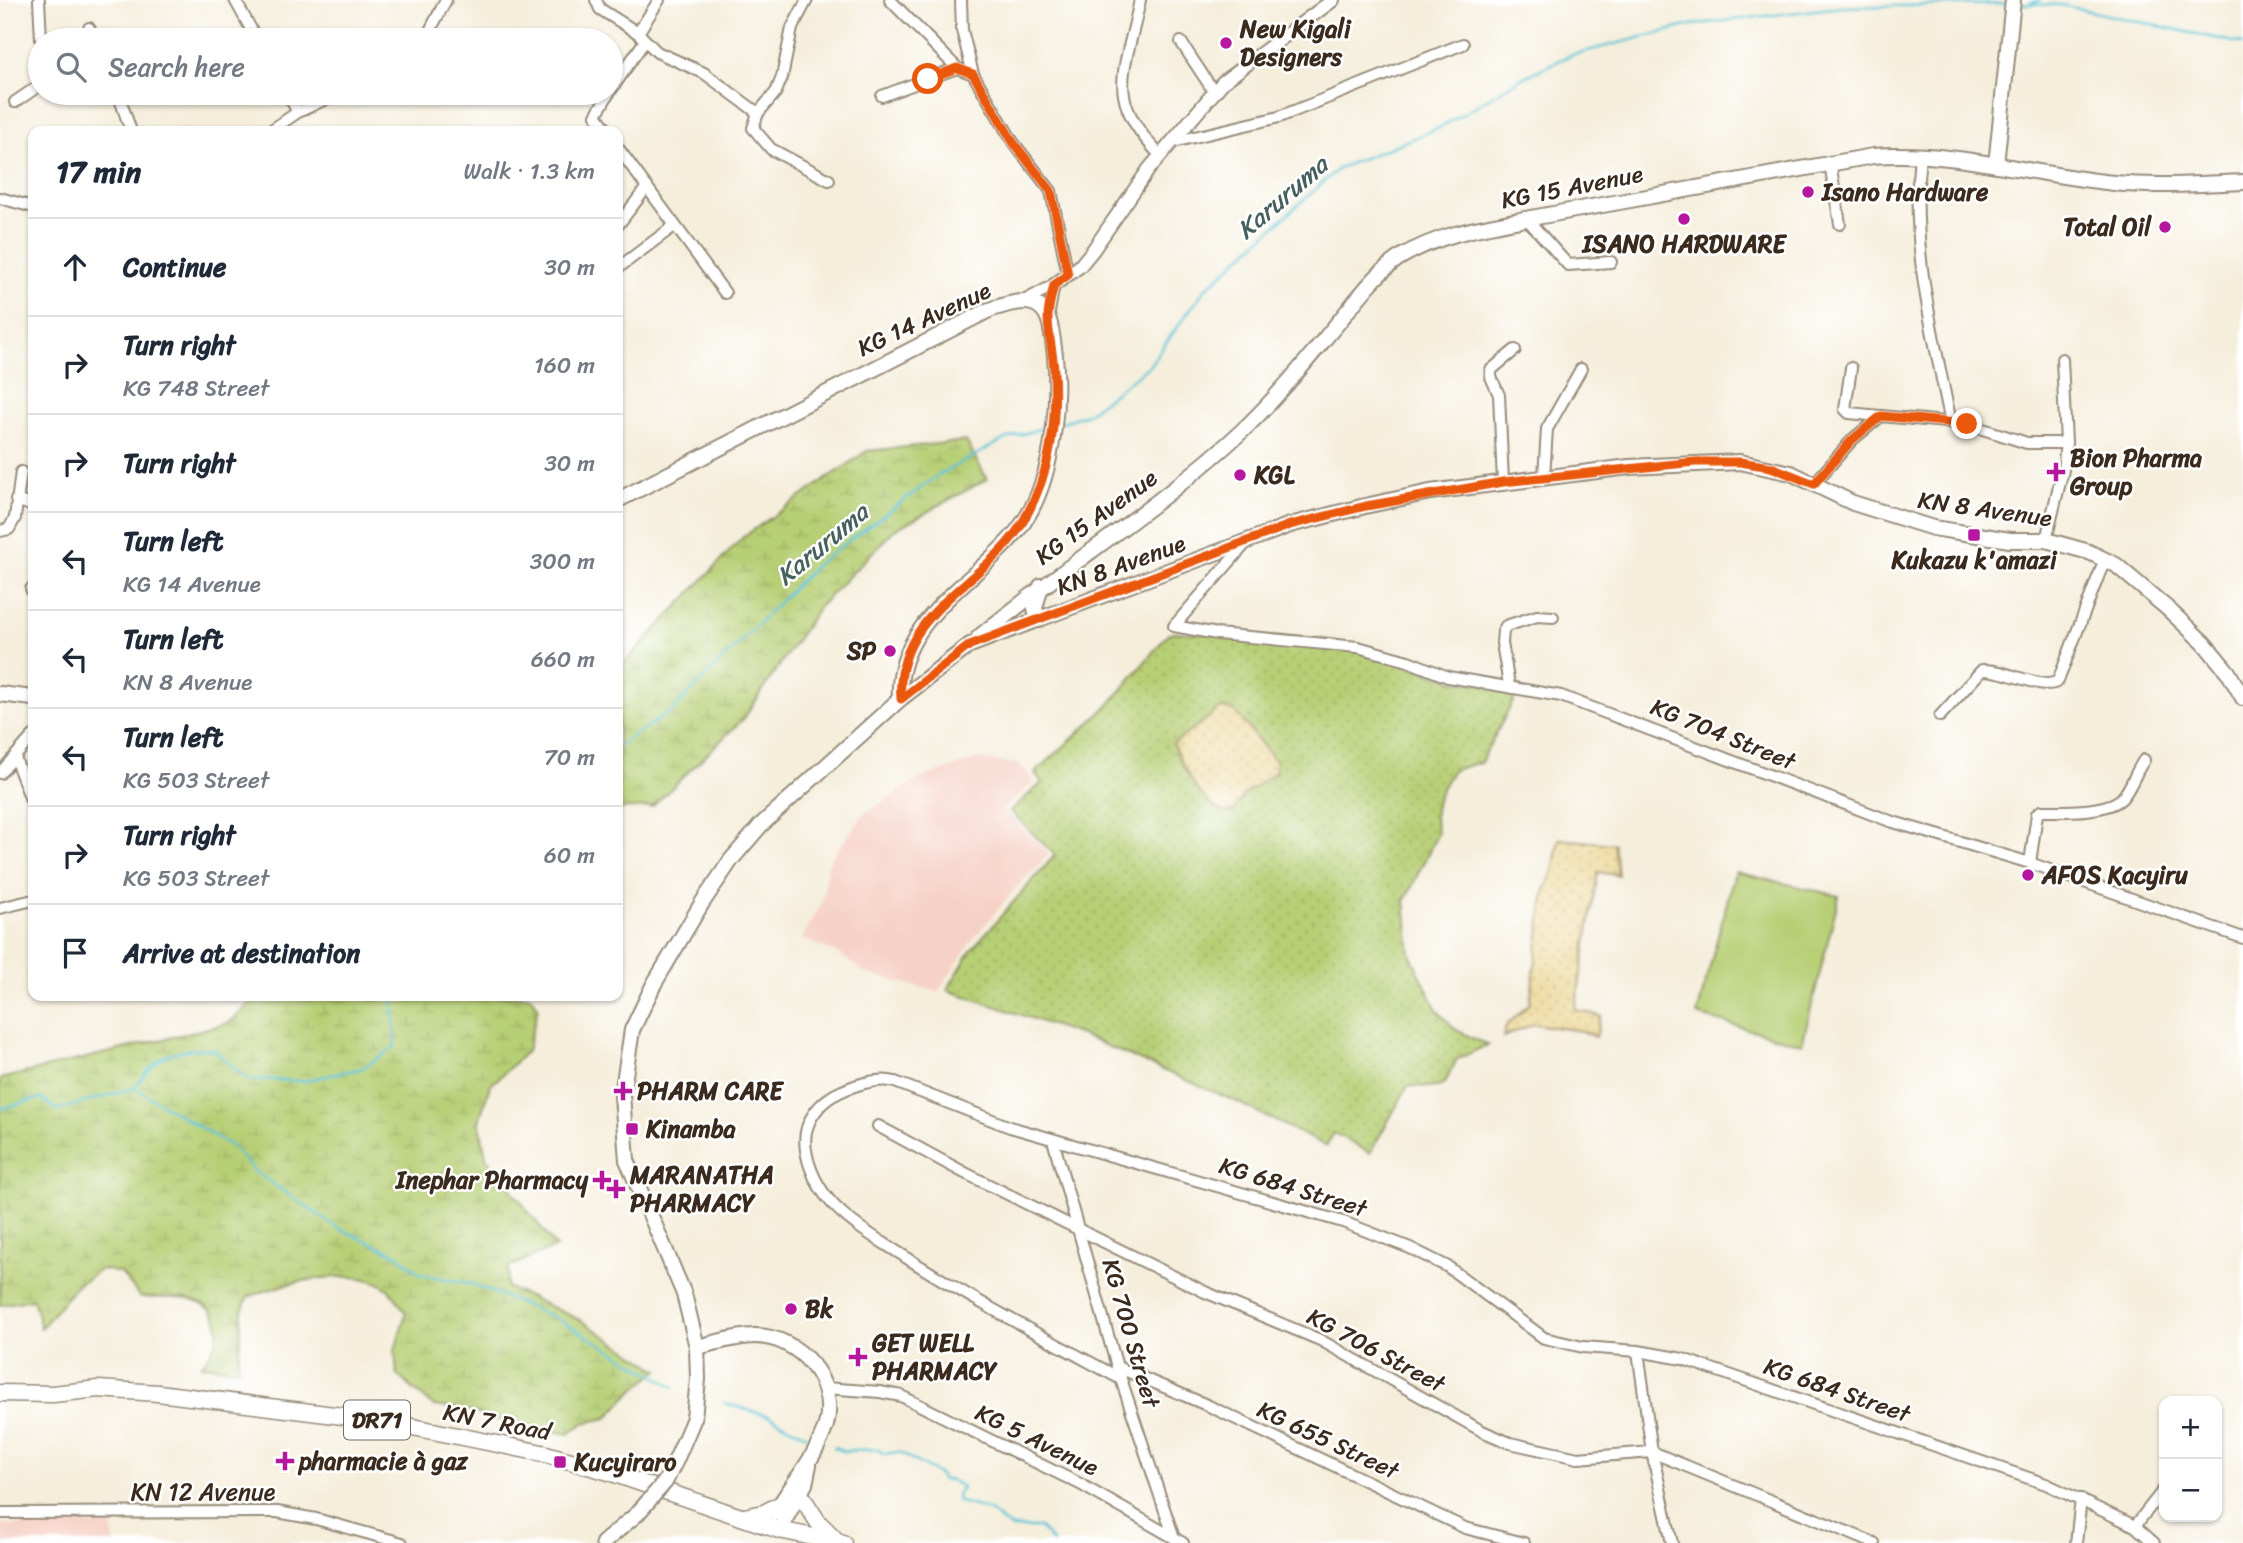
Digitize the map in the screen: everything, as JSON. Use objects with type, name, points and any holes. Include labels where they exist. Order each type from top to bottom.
[{"type":"main road","points":[[1996,165],[2013,0]]},
{"type":"main road","name":"KG 15 Avenue","points":[[970,645],[1021,602],[1195,472],[1244,430],[1292,379],[1370,285],[1397,260],[1431,241],[1466,230],[1873,156],[1920,155],[2115,183],[2243,182]]},
{"type":"main road","name":"KG 14 Avenue","points":[[623,497],[989,310],[1026,300],[1043,309],[1048,317]]},
{"type":"main road","points":[[901,699],[901,671],[920,628],[1018,530],[1042,481],[1053,440],[1054,417],[1054,371],[1048,317]]},
{"type":"main road","name":"KN 8 Avenue","points":[[603,1543],[637,1514],[665,1482],[694,1418],[698,1399],[697,1347],[684,1294],[627,1160],[621,1095],[632,1030],[660,973],[731,860],[761,825],[901,699],[970,645],[1290,525],[1366,506],[1503,482],[1629,467],[1740,462],[1771,467],[1853,503],[1933,528],[2010,540],[2046,540],[2105,559],[2142,585],[2204,643],[2228,672],[2243,698]]},
{"type":"main road","points":[[1040,589],[1058,611]]},
{"type":"main road","name":"KG 15 Avenue","points":[[1038,620],[1035,608],[1040,589]]},
{"type":"main road","points":[[1020,626],[1021,602]]},
{"type":"main road","points":[[0,694],[28,697]]},
{"type":"main road","points":[[697,1347],[754,1336],[784,1342],[803,1354],[818,1371],[825,1388],[826,1425],[809,1464],[800,1494],[773,1528]]},
{"type":"main road","name":"KN 7 Road","points":[[0,1393],[53,1394],[98,1389],[383,1421],[555,1457],[606,1471],[773,1528]]},
{"type":"main road","points":[[742,1518],[764,1513],[779,1504],[809,1464]]},
{"type":"main road","points":[[800,1494],[818,1522],[840,1541]]},
{"type":"main road","points":[[773,1528],[779,1504]]},
{"type":"main road","name":"DR71","points":[[773,1528],[840,1541]]},
{"type":"street","points":[[39,0],[40,28]]},
{"type":"street","points":[[235,0],[250,28]]},
{"type":"street","points":[[431,28],[446,0]]},
{"type":"street","points":[[596,0],[600,9],[615,21],[719,82],[758,113]]},
{"type":"street","points":[[623,69],[659,0]]},
{"type":"street","points":[[807,0],[792,28],[782,77],[776,92],[758,113],[752,128],[762,141],[829,180]]},
{"type":"street","points":[[890,0],[957,68],[973,74]]},
{"type":"street","points":[[961,0],[962,30],[973,74],[1013,142],[1051,191],[1068,275]]},
{"type":"street","points":[[1140,0],[1122,79],[1122,94],[1135,127],[1161,156]]},
{"type":"street","points":[[1026,300],[1068,275],[1093,250],[1161,156],[1214,92],[1283,35],[1333,0]]},
{"type":"street","points":[[1181,41],[1214,92]]},
{"type":"street","points":[[1173,142],[1279,117],[1463,44]]},
{"type":"street","points":[[882,96],[957,68]]},
{"type":"street","points":[[15,102],[28,93]]},
{"type":"street","points":[[122,105],[129,126]]},
{"type":"street","points":[[294,105],[298,112]]},
{"type":"street","points":[[277,126],[313,105]]},
{"type":"street","points":[[602,105],[596,115],[604,126]]},
{"type":"street","points":[[623,155],[725,293]]},
{"type":"street","points":[[1920,155],[1918,215],[1923,296],[1951,423]]},
{"type":"street","points":[[1830,163],[1840,224]]},
{"type":"street","points":[[623,218],[647,187]]},
{"type":"street","points":[[0,198],[28,206]]},
{"type":"street","points":[[1526,219],[1568,265],[1611,262]]},
{"type":"street","points":[[623,264],[674,226]]},
{"type":"street","points":[[1048,317],[1054,285]]},
{"type":"street","points":[[1503,482],[1499,395],[1491,377],[1491,370],[1516,350]]},
{"type":"street","points":[[2046,540],[2063,470],[2066,443],[2062,359]]},
{"type":"street","points":[[1850,368],[1845,409],[1849,413],[1967,424],[2027,443],[2066,443]]},
{"type":"street","points":[[1544,477],[1547,429],[1581,369]]},
{"type":"street","points":[[1814,484],[1852,440],[1881,416]]},
{"type":"street","points":[[0,531],[9,529],[15,518],[21,472]]},
{"type":"street","points":[[16,500],[28,504]]},
{"type":"street","name":"KG 704 Street","points":[[1247,542],[1174,626],[1217,634],[1345,645],[1408,661],[1448,677],[1509,685],[1574,700],[1890,821],[2030,863],[2243,938]]},
{"type":"street","points":[[1940,716],[1982,670],[2015,675],[2045,685],[2058,681],[2105,559]]},
{"type":"street","points":[[1509,685],[1502,643],[1506,626],[1536,615],[1553,617]]},
{"type":"street","points":[[0,774],[28,742]]},
{"type":"street","points":[[15,758],[28,792]]},
{"type":"street","points":[[2030,863],[2036,814],[2041,811],[2081,811],[2117,802],[2124,796],[2144,760]]},
{"type":"street","points":[[0,908],[28,901]]},
{"type":"street","name":"KG 684 Street","points":[[1121,1379],[947,1283],[868,1233],[838,1209],[823,1191],[805,1146],[808,1124],[823,1102],[847,1089],[883,1080],[1053,1140],[1343,1222],[1448,1266],[1544,1338],[1583,1347],[1638,1351],[1683,1359],[2081,1499],[2135,1526],[2154,1543]]},
{"type":"street","name":"KG 706 Street","points":[[878,1126],[963,1172],[1205,1293],[1320,1340],[1482,1431],[1510,1443],[1578,1458],[1652,1452],[1874,1543]]},
{"type":"street","name":"KG 700 Street","points":[[1053,1140],[1117,1367],[1178,1539]]},
{"type":"street","points":[[1638,1351],[1652,1452],[1672,1543]]},
{"type":"street","name":"KG 655 Street","points":[[1117,1367],[1209,1406],[1465,1528],[1524,1543]]},
{"type":"street","name":"KG 5 Avenue","points":[[825,1388],[880,1391],[901,1396],[1080,1484],[1178,1539]]},
{"type":"street","points":[[2135,1526],[2159,1495]]},
{"type":"street","points":[[2076,1543],[2081,1499]]},
{"type":"street","name":"KN 12 Avenue","points":[[0,1513],[277,1512],[316,1519],[402,1543]]},
{"type":"shaded area","points":[[977,759],[1019,764],[1035,781],[1003,809],[1049,854],[1013,891],[973,939],[938,992],[865,973],[838,953],[802,939],[822,902],[829,861],[865,813],[919,779]]},
{"type":"shaded area","points":[[112,1524],[114,1543],[0,1543],[0,1525]]},
{"type":"green space","points":[[966,441],[987,479],[894,530],[818,608],[744,718],[652,807],[623,809],[623,665],[743,537],[867,451]]},
{"type":"green space","points":[[1177,632],[1328,640],[1452,680],[1519,690],[1481,762],[1453,770],[1444,785],[1435,807],[1438,833],[1405,900],[1410,954],[1437,1010],[1456,1030],[1488,1045],[1457,1059],[1445,1083],[1438,1087],[1408,1086],[1370,1153],[1334,1133],[1326,1146],[1237,1102],[1081,1035],[947,990],[972,949],[1055,855],[1010,811],[1042,783],[1035,773],[1109,705],[1168,634]],"holes":[[[1221,708],[1275,772],[1243,795],[1233,812],[1221,808],[1203,795],[1189,777],[1173,744]]]},
{"type":"green space","points":[[1735,872],[1839,896],[1802,1044],[1697,1015]]},
{"type":"green space","points":[[253,1001],[534,1001],[538,1007],[527,1051],[490,1086],[479,1121],[486,1157],[556,1247],[509,1267],[507,1287],[580,1320],[659,1370],[632,1391],[607,1418],[583,1423],[569,1434],[528,1428],[461,1409],[433,1406],[397,1375],[395,1350],[406,1313],[390,1291],[377,1282],[360,1278],[321,1278],[280,1286],[248,1297],[242,1311],[238,1369],[201,1365],[213,1348],[218,1329],[213,1313],[205,1306],[181,1299],[140,1297],[121,1273],[102,1269],[77,1285],[41,1328],[33,1299],[0,1305],[0,1079],[229,1023]]},
{"type":"sand","points":[[1221,708],[1234,710],[1276,762],[1275,772],[1244,795],[1233,812],[1223,811],[1205,798],[1189,776],[1173,744]]},
{"type":"sand","points":[[1559,839],[1614,844],[1618,875],[1598,872],[1575,1010],[1601,1016],[1596,1037],[1582,1031],[1534,1024],[1503,1037],[1506,1026],[1530,1003],[1545,890],[1552,875]]},
{"type":"waterway","name":"Karuruma","points":[[2030,3],[2040,0]]},
{"type":"waterway","name":"Karuruma","points":[[1059,423],[1087,414],[1149,366],[1205,289],[1339,168],[1441,127],[1522,78],[1571,55],[1691,25],[1840,7],[2006,4]]},
{"type":"waterway","name":"Karuruma","points":[[2016,4],[2061,5],[2243,44]]},
{"type":"waterway","name":"Karuruma","points":[[623,743],[673,710],[816,565],[937,476],[1005,439],[1050,426]]},
{"type":"waterway","name":"Karuruma","points":[[135,1087],[160,1060],[187,1050],[213,1049],[247,1079],[303,1081],[363,1068],[395,1047],[393,1001]]},
{"type":"waterway","points":[[0,1109],[41,1098],[57,1110],[135,1088],[233,1147],[254,1171],[336,1227],[398,1255],[420,1274],[472,1284],[558,1319],[674,1387]]},
{"type":"waterway","points":[[724,1403],[769,1416],[806,1435]]},
{"type":"waterway","points":[[834,1447],[844,1451],[878,1449],[883,1454],[899,1452],[938,1474],[942,1480],[951,1480],[962,1487],[957,1495],[958,1501],[988,1510],[1011,1528],[1040,1528],[1053,1543]]},
{"type":"place","name":"New Kigali Designers","points":[[1226,43]]},
{"type":"place","name":"Isano Hardware","points":[[1808,192]]},
{"type":"place","name":"ISANO HARDWARE","points":[[1684,219]]},
{"type":"place","name":"Total Oil","points":[[2165,227]]},
{"type":"place","name":"Bion Pharma Group","points":[[2056,472]]},
{"type":"place","name":"KGL","points":[[1240,475]]},
{"type":"place","name":"Kukazu k'amazi","points":[[1974,535]]},
{"type":"place","name":"SP","points":[[890,651]]},
{"type":"place","name":"AFOS Kacyiru","points":[[2028,875]]},
{"type":"place","name":"PHARM CARE","points":[[623,1091]]},
{"type":"place","name":"Kinamba","points":[[632,1129]]},
{"type":"place","name":"Inephar Pharmacy","points":[[602,1180]]},
{"type":"place","name":"MARANATHA PHARMACY","points":[[616,1189]]},
{"type":"place","name":"Bk","points":[[791,1309]]},
{"type":"place","name":"GET WELL PHARMACY","points":[[858,1357]]},
{"type":"place","name":"pharmacie à gaz","points":[[285,1461]]},
{"type":"place","name":"Kucyiraro","points":[[560,1462]]},
{"type":"route","points":[[928,79],[957,68],[973,74],[986,92],[1013,142],[1033,164],[1051,191],[1068,275],[1054,285],[1048,317],[1054,371],[1053,440],[1038,491],[1018,530],[920,628],[901,671],[901,699],[970,645],[1058,611],[1124,590],[1290,525],[1430,492],[1629,467],[1740,462],[1771,467],[1814,484],[1852,440],[1881,416],[1967,424]]}]
